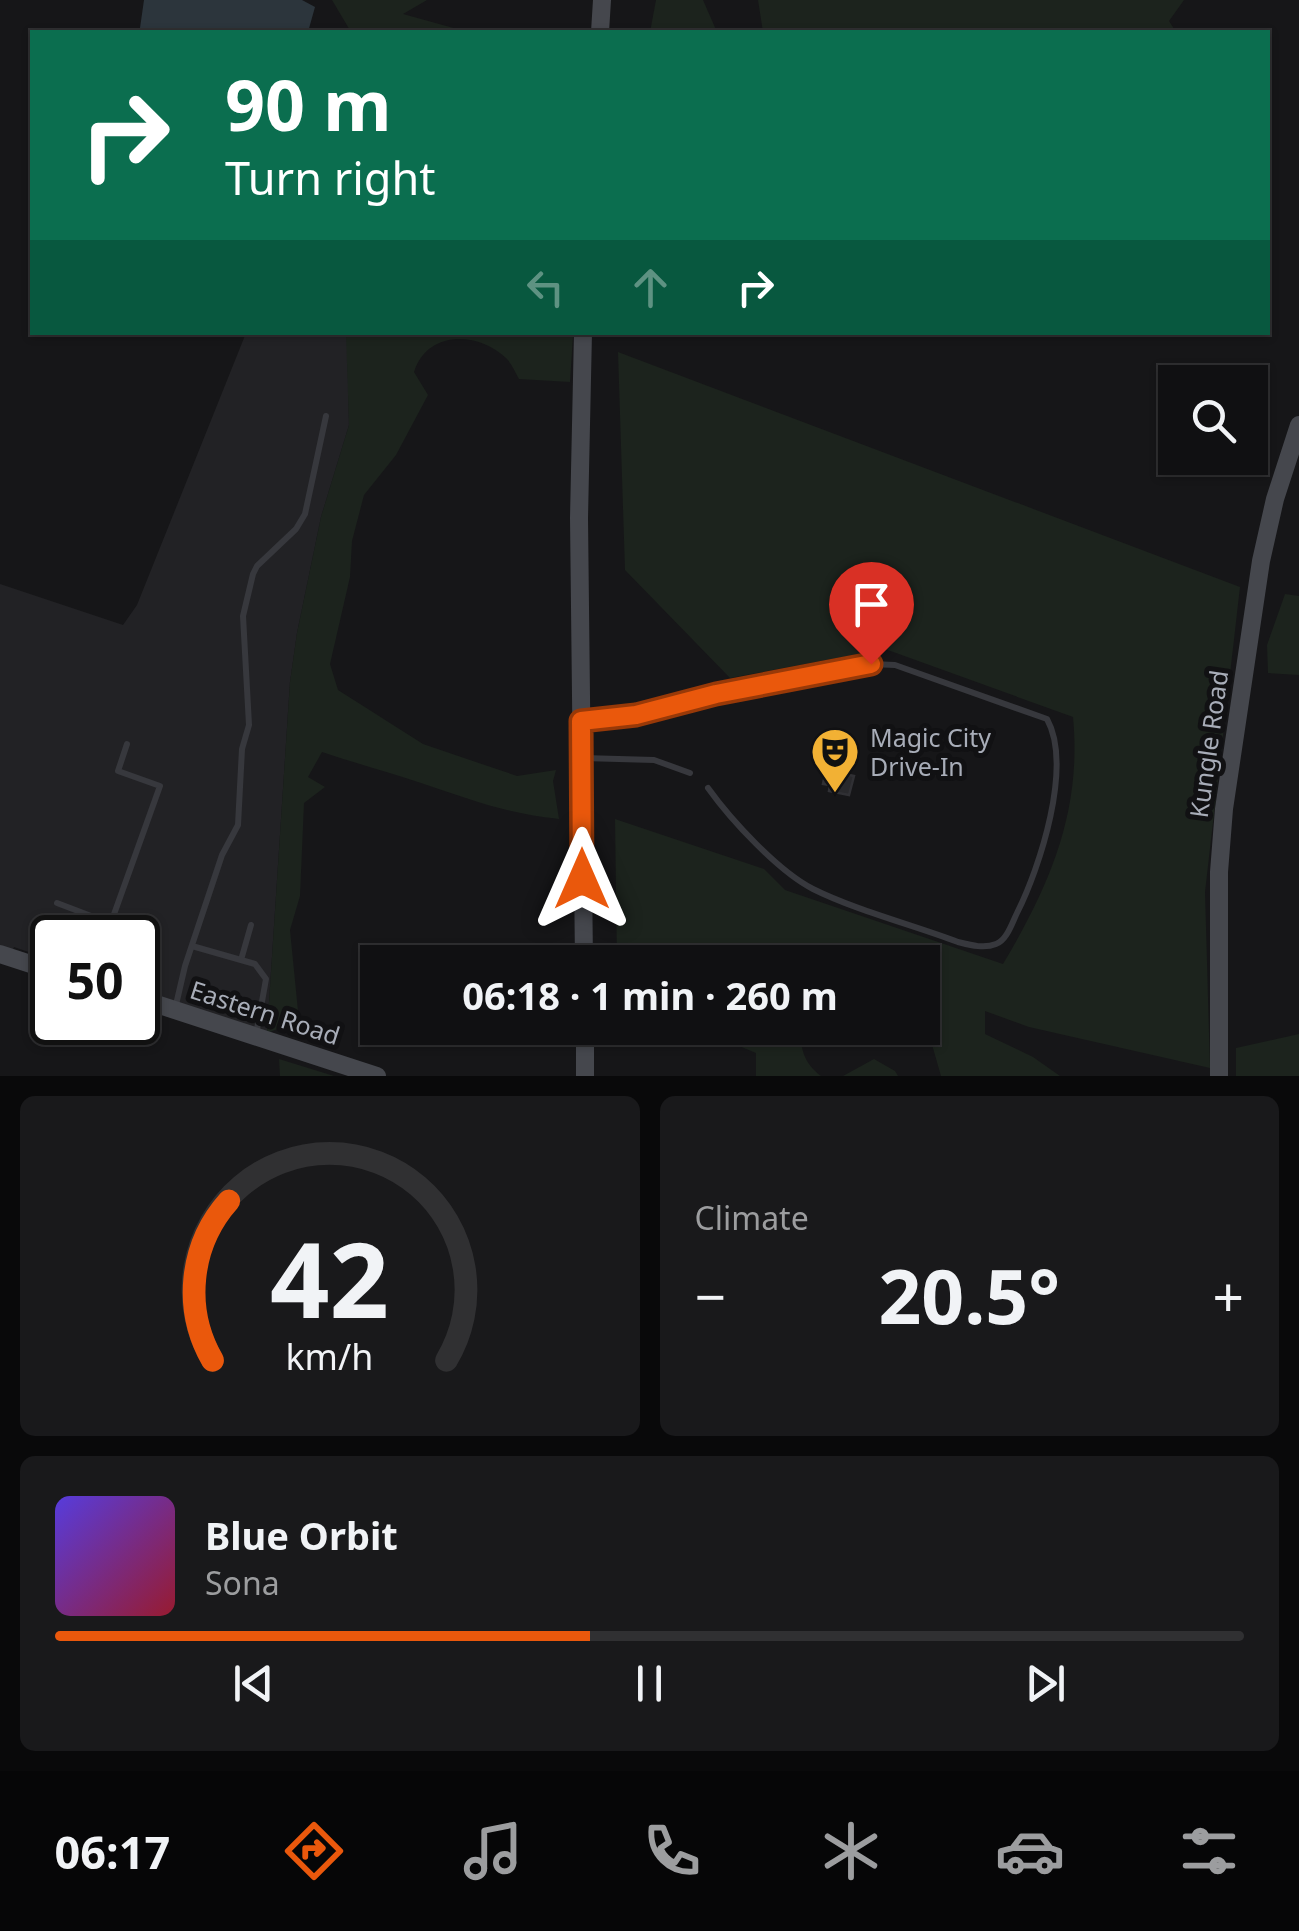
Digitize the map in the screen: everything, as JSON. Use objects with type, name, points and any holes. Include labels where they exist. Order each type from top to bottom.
[{"type":"street","points":[[600,30],[602,0]]},
{"type":"street","points":[[583,335],[579,507],[584,945]]},
{"type":"street","name":"Kungle Road","points":[[1219,1076],[1219,889],[1224,810],[1261,562],[1282,474],[1299,425]]},
{"type":"street","points":[[0,954],[30,964]]},
{"type":"street","name":"Eastern Road","points":[[160,1005],[377,1076]]},
{"type":"street","points":[[585,1045],[586,1076]]},
{"type":"lane","points":[[174,1010],[222,854],[238,825],[242,749],[249,725],[243,616],[253,574],[296,529],[304,514],[326,416]]},
{"type":"lane","points":[[581,721],[636,715],[750,686],[883,664],[1047,719],[1056,734],[1048,832],[1033,882],[1006,936],[999,944],[980,947],[812,888],[778,862],[708,788]]},
{"type":"lane","points":[[114,915],[160,786],[118,771],[127,744]]},
{"type":"lane","points":[[581,758],[654,760],[690,772]]},
{"type":"lane","points":[[57,903],[88,915]]},
{"type":"lane","points":[[240,960],[251,925]]},
{"type":"lane","points":[[192,946],[254,964],[266,979],[256,1036]]},
{"type":"shaded area","points":[[144,0],[302,0],[315,7],[309,30],[140,28]]},
{"type":"shaded area","points":[[332,0],[427,0],[403,14],[461,30],[350,30]]},
{"type":"shaded area","points":[[656,0],[703,0],[716,30],[650,30]]},
{"type":"shaded area","points":[[758,0],[1184,0],[1169,21],[1175,30],[763,30]]},
{"type":"shaded area","points":[[245,335],[347,335],[349,425],[321,517],[290,682],[267,1033],[160,997],[160,915],[30,915],[30,952],[14,947],[10,957],[0,954],[0,584],[123,625],[137,605]]},
{"type":"shaded area","points":[[346,335],[583,335],[573,336],[570,382],[519,379],[512,365],[495,349],[468,339],[441,342],[421,358],[414,372],[428,395],[396,455],[364,495],[330,664],[338,690],[423,744],[517,776],[556,770],[553,781],[559,819],[488,805],[322,752],[308,777],[325,787],[304,803],[300,896],[290,930],[299,1021],[267,1033],[290,682],[321,517],[349,425]]},
{"type":"shaded area","points":[[618,352],[1240,587],[1205,892],[1210,1068],[1029,1027],[985,1011],[985,1034],[1033,1057],[1060,1076],[941,1076],[932,1045],[940,1045],[940,945],[617,945],[615,819],[764,869],[785,890],[1003,964],[1035,905],[1059,846],[1075,751],[1073,717],[885,649],[730,678],[625,570]]},
{"type":"shaded area","points":[[1285,594],[1299,596],[1299,675],[1268,673],[1267,645]]},
{"type":"shaded area","points":[[1299,1034],[1299,1076],[1236,1076],[1236,1048]]},
{"type":"shaded area","points":[[737,1045],[802,1045],[810,1066],[821,1076],[756,1076],[756,1053]]},
{"type":"shaded area","points":[[279,1059],[334,1076],[280,1076]]},
{"type":"shaded area","points":[[874,1059],[898,1076],[843,1076]]},
{"type":"building","points":[[826,770],[854,776],[849,795],[829,791],[830,785],[823,784]]},
{"type":"place","name":"Magic City Drive-In","points":[[835,794]]},
{"type":"route","points":[[582,879],[581,721],[636,715],[716,694],[871,664]]}]
